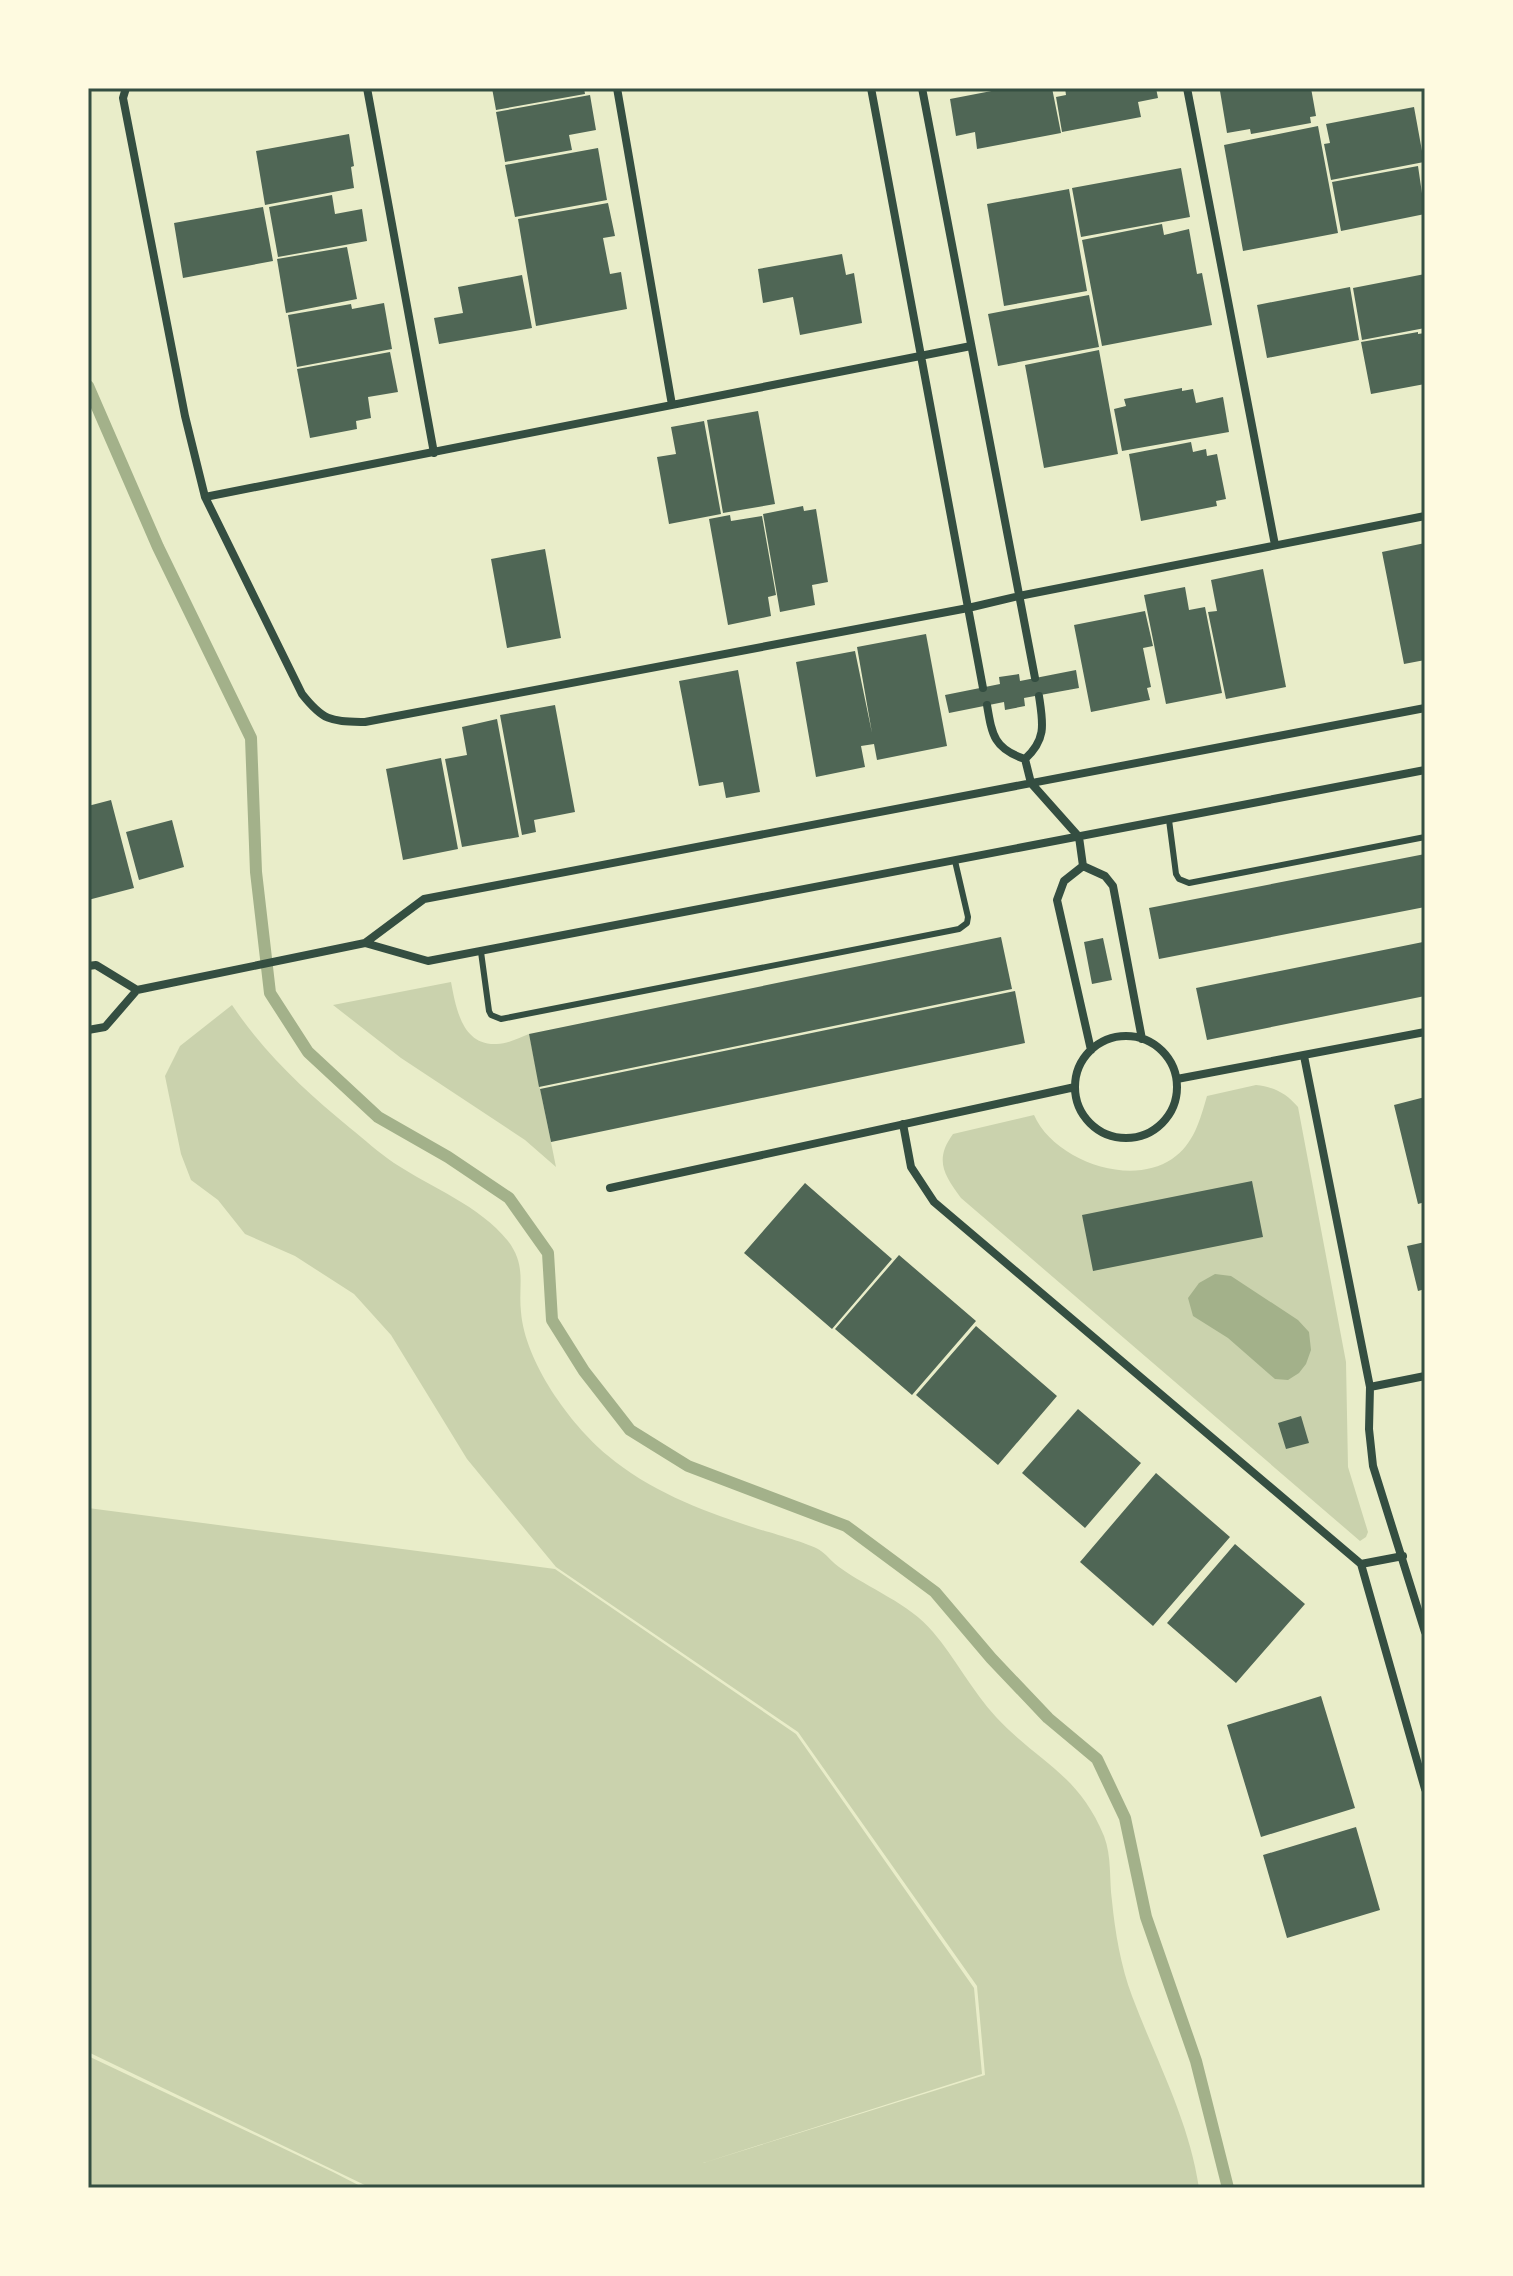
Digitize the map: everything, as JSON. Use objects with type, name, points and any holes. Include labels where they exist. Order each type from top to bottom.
[{"type":"street","points":[[126,88],[123,98],[185,416],[205,497],[302,694],[322,717],[334,721],[365,722],[968,608],[1425,516]]},
{"type":"street","points":[[367,88],[434,453]]},
{"type":"street","points":[[617,88],[672,405]]},
{"type":"street","points":[[871,88],[983,688]]},
{"type":"street","points":[[922,88],[1035,678]]},
{"type":"street","points":[[1187,88],[1275,545]]},
{"type":"street","points":[[205,497],[971,346]]},
{"type":"street","points":[[1025,759],[1037,749],[1041,736],[1043,722],[1039,696]]},
{"type":"street","points":[[987,705],[999,747],[1025,759]]},
{"type":"street","points":[[88,1030],[105,1027],[137,990],[365,943],[424,899],[1425,708]]},
{"type":"street","points":[[1025,759],[1031,783],[1079,837],[1083,866]]},
{"type":"street","points":[[365,943],[428,961],[1425,770]]},
{"type":"street","points":[[1083,866],[1105,876],[1113,886],[1142,1039]]},
{"type":"street","points":[[1083,866],[1064,881],[1057,900],[1091,1050]]},
{"type":"street","points":[[88,966],[96,965],[137,990]]},
{"type":"street","points":[[1177,1079],[1425,1032]]},
{"type":"street","points":[[1124,1036],[1142,1039],[1159,1047],[1171,1061],[1177,1079],[1175,1103],[1162,1124],[1142,1136],[1118,1138],[1095,1129],[1080,1110],[1075,1087],[1079,1067],[1091,1050],[1106,1040],[1124,1036]]},
{"type":"street","points":[[1304,1056],[1370,1387],[1369,1429],[1373,1466],[1425,1632]]},
{"type":"street","points":[[610,1188],[1075,1087]]},
{"type":"street","points":[[903,1124],[911,1167],[934,1202],[1361,1564],[1425,1789]]},
{"type":"street","points":[[1370,1387],[1425,1376]]},
{"type":"street","points":[[1361,1564],[1403,1556]]},
{"type":"lane","points":[[1169,820],[1176,874],[1179,879],[1189,883],[1425,837]]},
{"type":"lane","points":[[481,952],[489,1011],[501,1019],[959,929],[967,923],[968,917],[955,861]]},
{"type":"shaded area","points":[[451,982],[463,1024],[476,1039],[501,1044],[529,1034],[556,1167],[525,1140],[401,1058],[333,1005]]},
{"type":"shaded area","points":[[232,1005],[272,1055],[333,1114],[394,1163],[483,1217],[508,1241],[520,1267],[521,1312],[531,1351],[552,1391],[593,1442],[623,1468],[676,1498],[733,1521],[816,1548],[851,1575],[912,1613],[941,1642],[996,1717],[1082,1797],[1107,1844],[1115,1925],[1125,1973],[1180,2114],[1199,2188],[371,2188],[88,2052],[88,1508],[555,1569],[796,1734],[974,1988],[982,2074],[703,2163],[985,2075],[977,1986],[798,1732],[556,1567],[467,1459],[391,1335],[354,1294],[295,1256],[245,1234],[218,1200],[191,1180],[181,1154],[165,1076],[180,1046]]},
{"type":"shaded area","points":[[1256,1085],[1279,1092],[1298,1107],[1346,1362],[1348,1467],[1368,1532],[1360,1541],[961,1198],[944,1167],[944,1152],[953,1134],[1034,1115],[1058,1145],[1075,1156],[1114,1169],[1135,1171],[1155,1167],[1172,1159],[1186,1146],[1195,1131],[1207,1096]]},
{"type":"shaded area","points":[[1215,1274],[1231,1276],[1298,1320],[1309,1332],[1311,1350],[1299,1373],[1288,1380],[1275,1379],[1228,1338],[1193,1316],[1188,1298],[1199,1283]]},
{"type":"shaded area","points":[[88,2056],[333,2172],[364,2188],[88,2188]]},
{"type":"building","points":[[492,88],[584,88],[585,94],[496,110]]},
{"type":"building","points":[[1007,88],[1052,88],[1061,133],[977,149],[975,132],[956,136],[950,99]]},
{"type":"building","points":[[1065,88],[1156,88],[1158,98],[1138,102],[1141,117],[1062,132],[1056,97],[1066,95]]},
{"type":"building","points":[[1235,88],[1311,88],[1316,116],[1310,117],[1311,123],[1251,134],[1250,129],[1227,133],[1220,91]]},
{"type":"building","points":[[590,95],[596,130],[569,135],[572,150],[505,162],[496,112]]},
{"type":"building","points":[[1414,107],[1424,162],[1331,180],[1324,144],[1330,143],[1326,124]]},
{"type":"building","points":[[1318,126],[1338,233],[1243,251],[1224,145]]},
{"type":"building","points":[[349,134],[354,188],[265,205],[256,151]]},
{"type":"building","points":[[598,148],[607,200],[515,217],[505,165]]},
{"type":"building","points":[[1418,166],[1425,214],[1341,231],[1332,182]]},
{"type":"building","points":[[1181,168],[1190,217],[1081,237],[1072,188]]},
{"type":"building","points":[[1069,189],[1087,291],[1004,306],[987,204]]},
{"type":"building","points":[[332,195],[335,214],[362,209],[367,241],[278,257],[269,207]]},
{"type":"building","points":[[608,203],[615,236],[603,238],[610,274],[621,272],[627,309],[536,326],[518,219]]},
{"type":"building","points":[[263,207],[273,261],[183,278],[174,223]]},
{"type":"building","points":[[1162,224],[1164,235],[1189,229],[1197,274],[1202,273],[1212,325],[1102,346],[1082,240]]},
{"type":"building","points":[[347,247],[357,299],[286,313],[277,259]]},
{"type":"building","points":[[842,254],[846,275],[854,273],[862,323],[800,335],[793,297],[763,303],[758,269]]},
{"type":"building","points":[[1425,274],[1425,328],[1362,340],[1353,288]]},
{"type":"building","points":[[522,275],[532,328],[439,344],[434,318],[463,313],[458,287]]},
{"type":"building","points":[[1350,287],[1359,340],[1267,358],[1257,305]]},
{"type":"building","points":[[1089,295],[1099,347],[998,366],[988,314]]},
{"type":"building","points":[[384,303],[392,349],[297,367],[288,315],[351,304],[352,309]]},
{"type":"building","points":[[1425,333],[1425,384],[1371,394],[1361,342]]},
{"type":"building","points":[[1099,350],[1118,454],[1044,468],[1025,365]]},
{"type":"building","points":[[390,352],[398,392],[368,397],[371,418],[356,421],[357,429],[310,438],[297,369]]},
{"type":"building","points":[[1182,388],[1182,391],[1193,389],[1196,403],[1223,397],[1229,432],[1122,451],[1114,409],[1126,406],[1124,399]]},
{"type":"building","points":[[758,411],[775,504],[723,513],[707,420]]},
{"type":"building","points":[[704,421],[721,514],[669,524],[657,457],[676,454],[671,427]]},
{"type":"building","points":[[1191,442],[1193,452],[1206,449],[1207,456],[1217,454],[1226,499],[1216,501],[1217,506],[1141,521],[1129,454]]},
{"type":"building","points":[[803,506],[804,511],[816,509],[828,582],[812,585],[815,605],[780,612],[763,514]]},
{"type":"building","points":[[730,515],[731,521],[762,516],[776,595],[768,597],[771,616],[728,625],[709,519]]},
{"type":"building","points":[[1425,543],[1425,660],[1404,664],[1382,552]]},
{"type":"building","points":[[545,549],[561,638],[507,648],[491,559]]},
{"type":"building","points":[[1263,569],[1286,687],[1226,699],[1208,612],[1217,611],[1211,580]]},
{"type":"building","points":[[1185,587],[1189,610],[1205,607],[1222,693],[1166,704],[1144,595]]},
{"type":"building","points":[[1145,611],[1153,646],[1143,648],[1151,687],[1147,688],[1150,700],[1091,712],[1074,625]]},
{"type":"building","points":[[926,634],[947,746],[877,760],[874,744],[861,746],[865,767],[816,777],[796,662],[855,651],[872,733],[857,647]]},
{"type":"building","points":[[738,670],[760,792],[726,798],[723,782],[699,786],[679,681]]},
{"type":"building","points":[[1076,670],[1079,688],[1024,698],[1025,706],[1005,710],[1004,702],[949,713],[945,695],[1000,684],[999,677],[1019,674],[1020,681]]},
{"type":"building","points":[[555,705],[575,812],[534,820],[536,832],[522,835],[500,715]]},
{"type":"building","points":[[497,719],[519,837],[462,847],[445,759],[467,755],[462,727]]},
{"type":"building","points":[[441,758],[458,849],[403,860],[386,769]]},
{"type":"building","points":[[111,800],[134,888],[88,900],[88,806]]},
{"type":"building","points":[[172,820],[184,867],[139,880],[126,832]]},
{"type":"building","points":[[1425,854],[1425,907],[1159,959],[1149,908]]},
{"type":"building","points":[[1001,937],[1012,989],[539,1087],[529,1034]]},
{"type":"building","points":[[1103,938],[1112,980],[1092,984],[1084,942]]},
{"type":"building","points":[[1423,942],[1425,996],[1207,1040],[1196,988]]},
{"type":"building","points":[[1015,991],[1025,1043],[551,1142],[540,1089]]},
{"type":"building","points":[[1425,1097],[1425,1202],[1418,1204],[1394,1105]]},
{"type":"building","points":[[1252,1181],[1263,1237],[1093,1271],[1082,1215]]},
{"type":"building","points":[[805,1183],[892,1259],[832,1329],[744,1253]]},
{"type":"building","points":[[1425,1242],[1425,1289],[1418,1291],[1407,1246]]},
{"type":"building","points":[[899,1255],[976,1321],[912,1395],[835,1329]]},
{"type":"building","points":[[976,1326],[1057,1396],[998,1465],[916,1395]]},
{"type":"building","points":[[1078,1409],[1141,1463],[1085,1528],[1022,1473]]},
{"type":"building","points":[[1301,1416],[1309,1443],[1286,1449],[1278,1423]]},
{"type":"building","points":[[1156,1473],[1230,1537],[1153,1626],[1080,1562]]},
{"type":"building","points":[[1235,1544],[1305,1604],[1236,1683],[1167,1623]]},
{"type":"building","points":[[1321,1696],[1355,1808],[1261,1837],[1227,1725]]},
{"type":"building","points":[[1356,1827],[1380,1910],[1287,1938],[1263,1855]]},
{"type":"waterway","points":[[88,386],[158,547],[251,738],[256,872],[270,993],[308,1052],[378,1117],[448,1157],[509,1198],[548,1253],[552,1320],[584,1371],[630,1430],[688,1466],[846,1526],[935,1592],[1048,1718],[1097,1759],[1125,1818],[1146,1917],[1196,2061],[1228,2188]]}]
